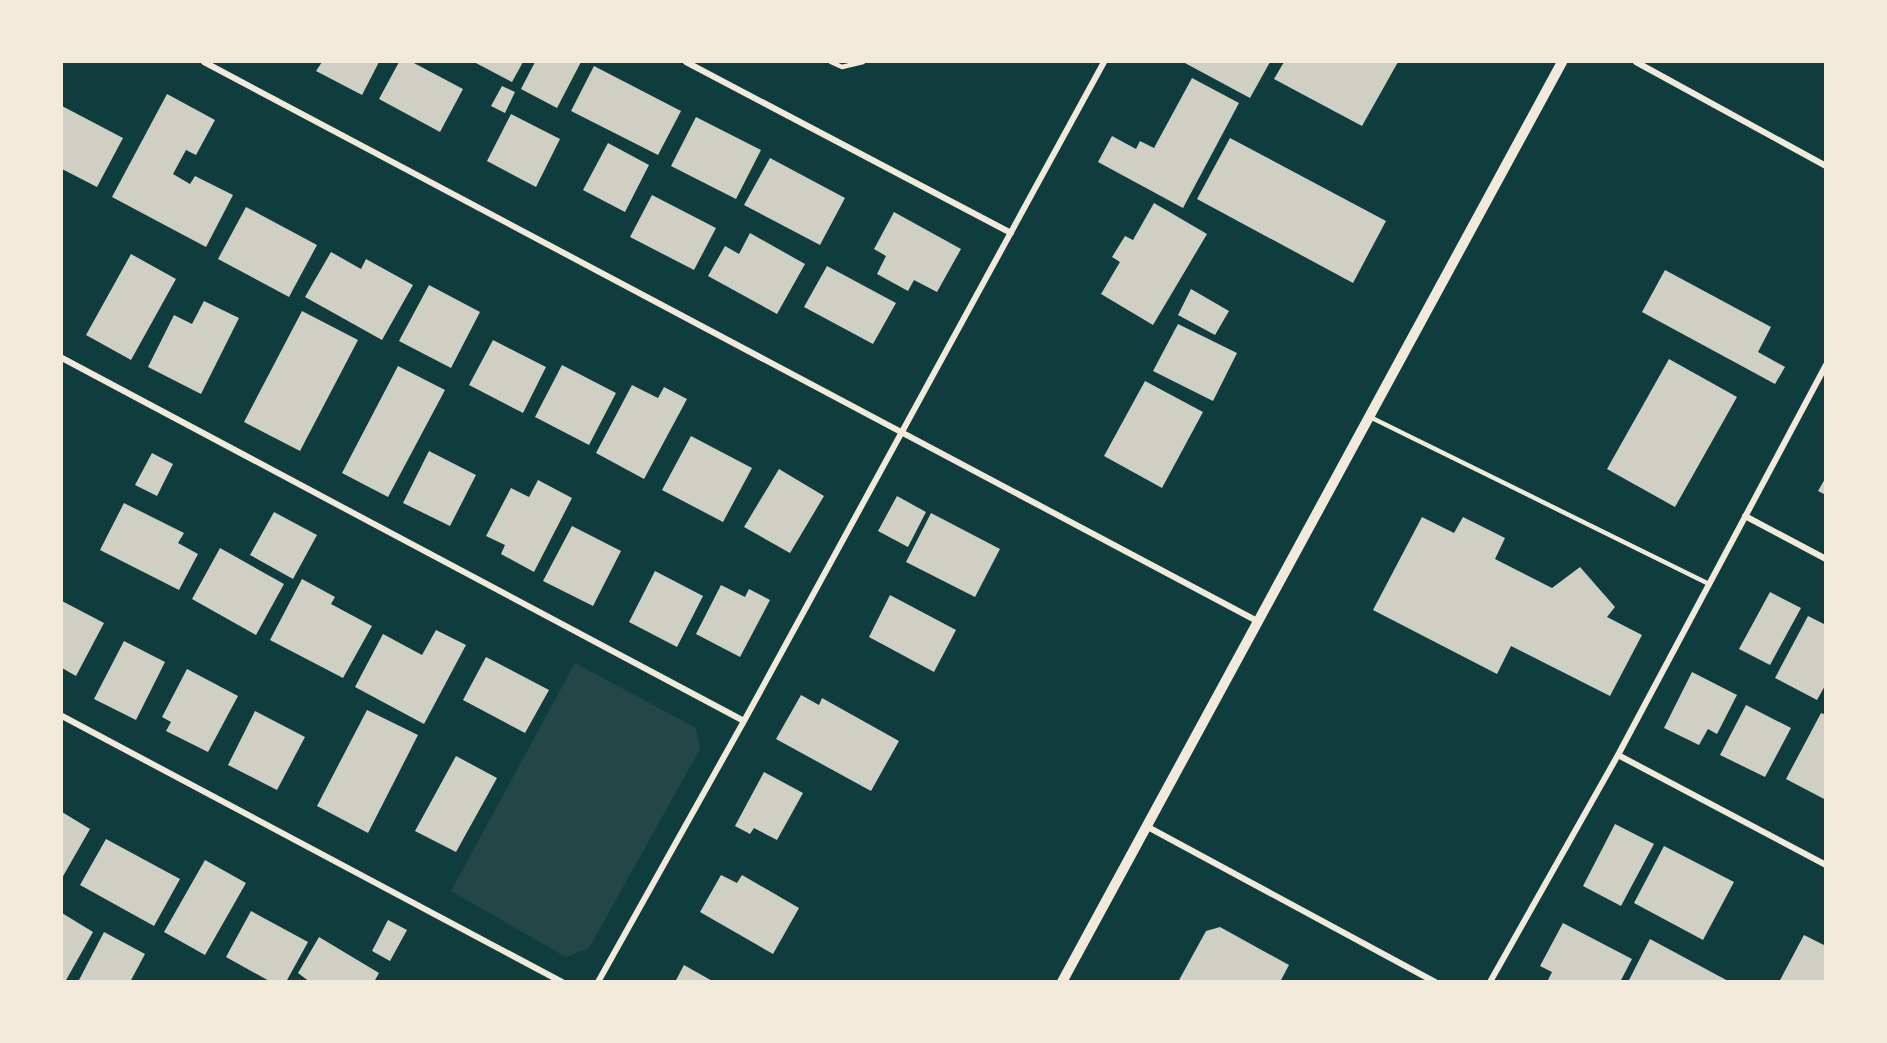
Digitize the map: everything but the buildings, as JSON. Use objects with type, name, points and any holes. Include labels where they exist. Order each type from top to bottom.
[{"type":"street","points":[[204,62],[1259,622]]},
{"type":"street","points":[[686,62],[1011,232]]},
{"type":"street","points":[[598,981],[744,721],[1104,62]]},
{"type":"street","points":[[1062,981],[1562,62]]},
{"type":"street","points":[[1636,62],[1826,166]]},
{"type":"street","points":[[62,358],[744,721]]},
{"type":"street","points":[[1490,981],[1618,755],[1826,365]]},
{"type":"street","points":[[1745,516],[1826,559]]},
{"type":"street","points":[[62,716],[562,981]]},
{"type":"street","points":[[1618,755],[1826,865]]},
{"type":"street","points":[[1146,826],[1435,981]]},
{"type":"lane","points":[[831,62],[842,67],[863,62]]},
{"type":"lane","points":[[1370,417],[1709,584]]},
{"type":"shaded area","points":[[575,663],[696,728],[700,749],[589,948],[566,957],[451,891]]}]
